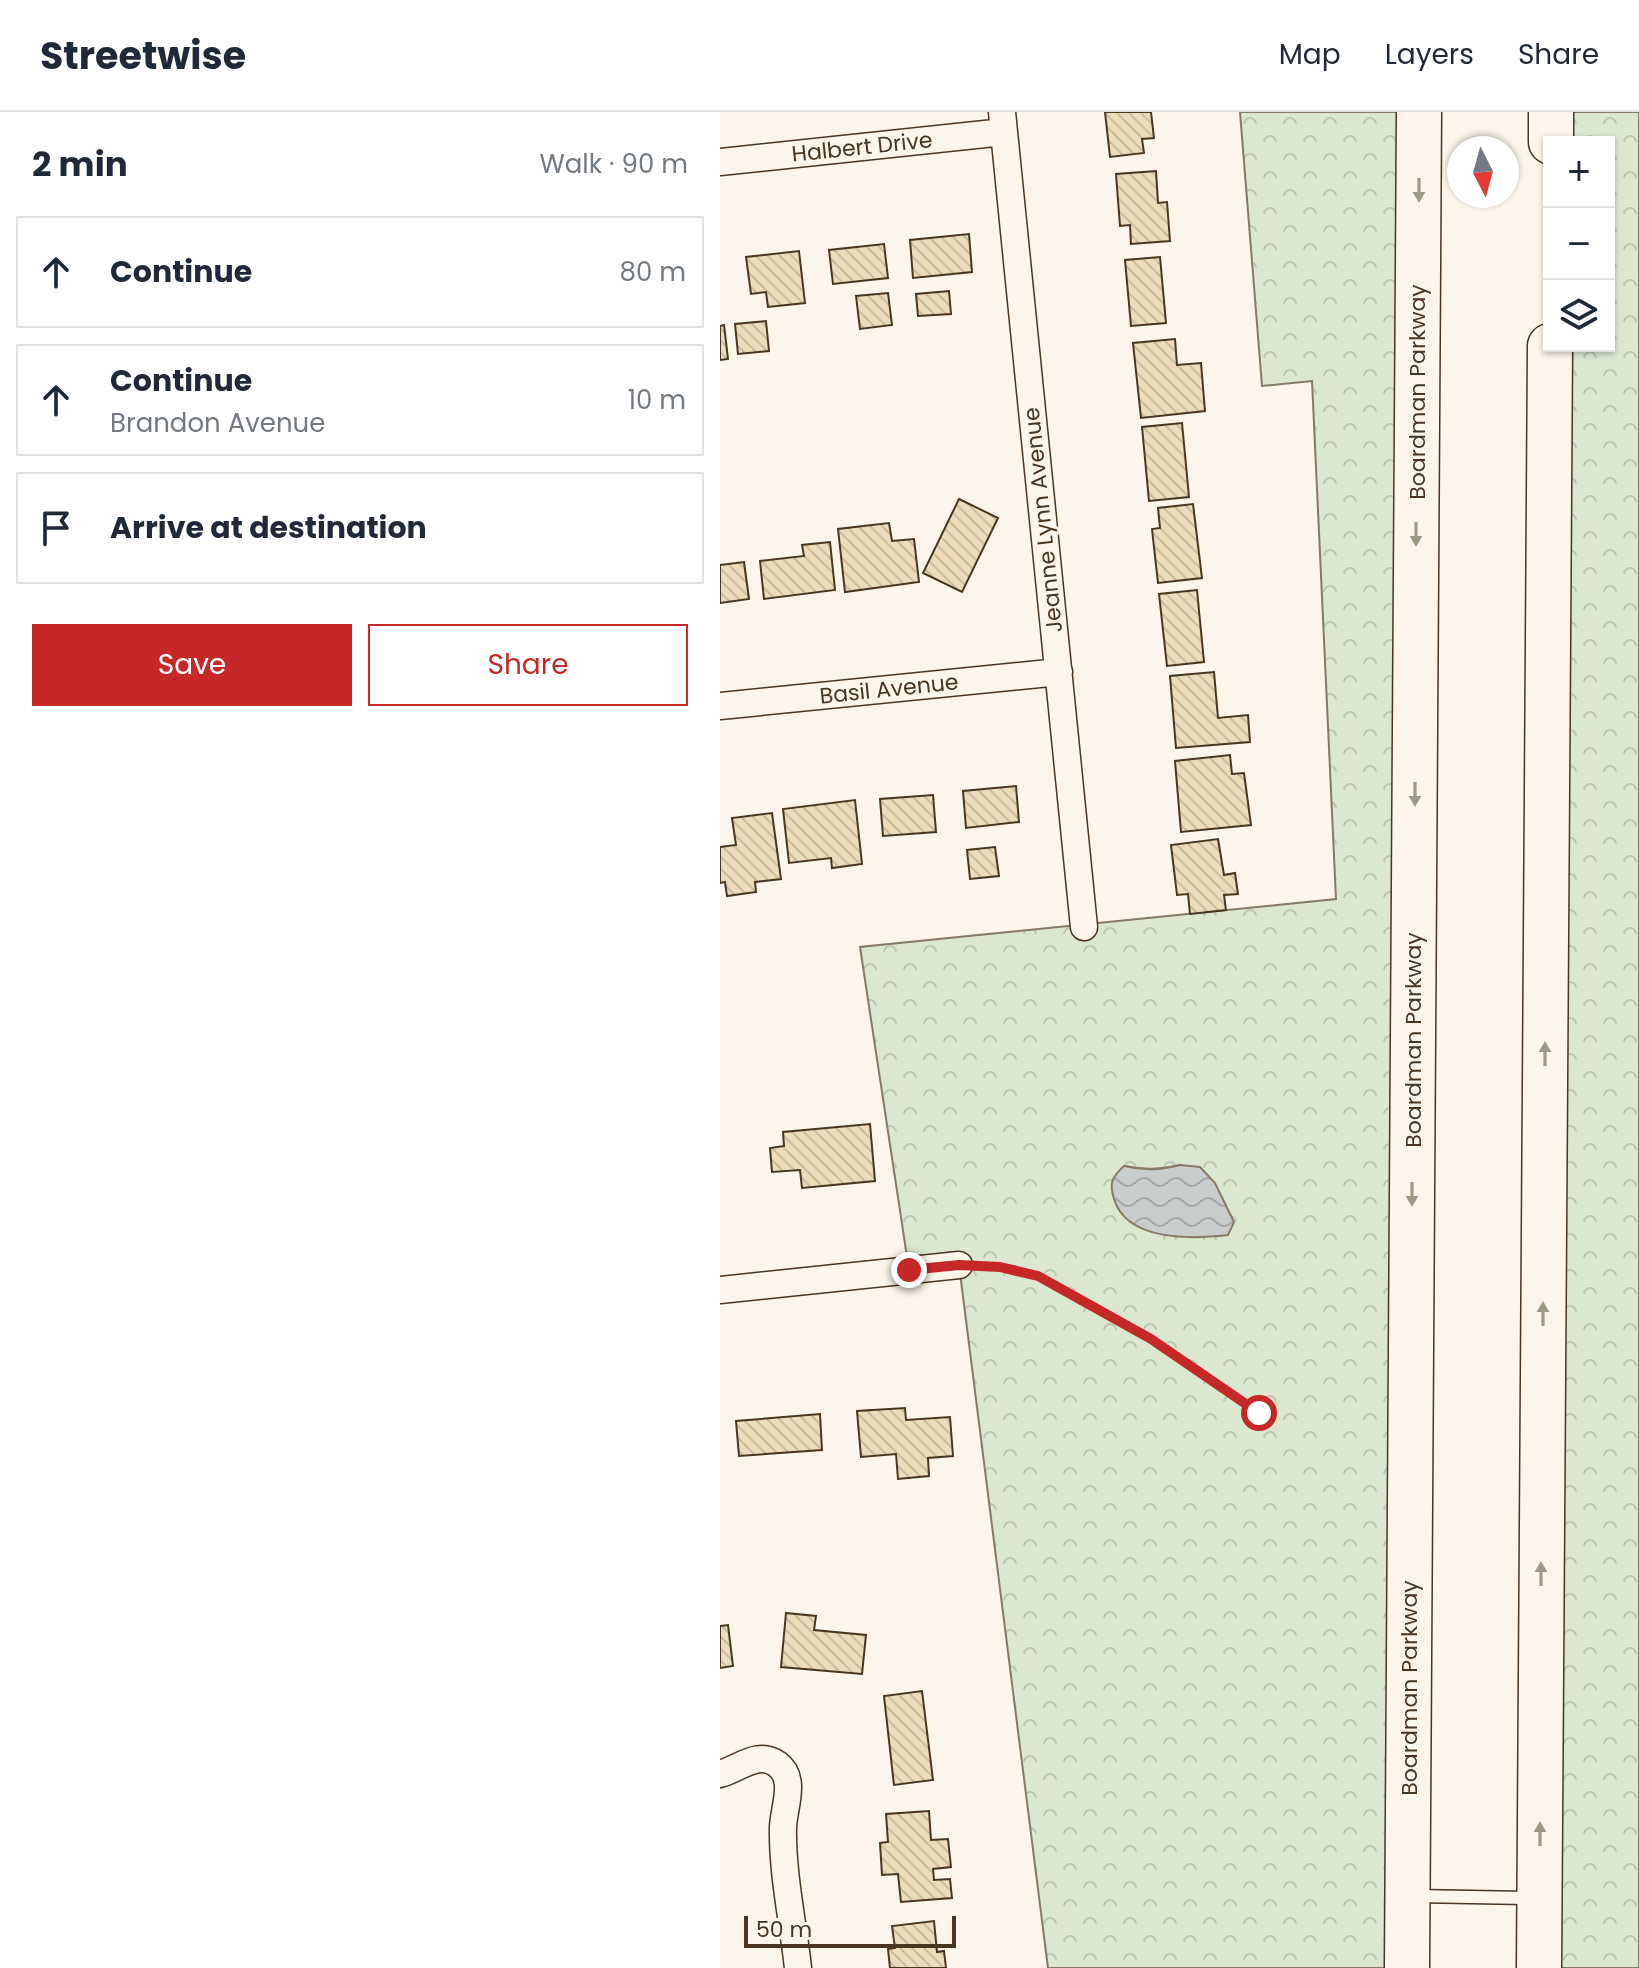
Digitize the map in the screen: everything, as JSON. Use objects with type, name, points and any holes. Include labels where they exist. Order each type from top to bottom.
[{"type":"highway","name":"Boardman Parkway","points":[[1407,1968],[1419,112]]},
{"type":"highway","points":[[1551,112],[1551,136]]},
{"type":"highway","points":[[1539,1968],[1550,352]]},
{"type":"street","name":"Halbert Drive","points":[[720,162],[1003,122]]},
{"type":"street","name":"Jeanne Lynn Avenue","points":[[1003,122],[1084,927]]},
{"type":"street","name":"Basil Avenue","points":[[720,706],[1059,672]]},
{"type":"street","points":[[720,1290],[959,1265]]},
{"type":"street","points":[[720,1774],[759,1758],[778,1764],[785,1772],[789,1786],[783,1832],[798,1968]]},
{"type":"lane","points":[[1407,1896],[1539,1898]]},
{"type":"path","points":[[959,1265],[1000,1267],[1038,1276],[1151,1339],[1259,1413]]},
{"type":"green space","points":[[1240,112],[1419,112],[1407,1968],[1048,1968],[959,1265],[909,1270],[860,947],[1336,899],[1312,381],[1262,386]],"holes":[[[1180,1165],[1218,1236],[1124,1166],[1152,1169]]]},
{"type":"green space","points":[[1551,112],[1639,112],[1639,1968],[1539,1968],[1550,352],[1615,352],[1615,136],[1551,136]]},
{"type":"water","points":[[1180,1165],[1200,1167],[1215,1183],[1234,1222],[1228,1235],[1163,1235],[1132,1223],[1121,1213],[1114,1199],[1112,1184],[1124,1166],[1152,1169]]},
{"type":"building","points":[[1105,112],[1151,112],[1154,138],[1142,139],[1144,153],[1110,157]]},
{"type":"building","points":[[1156,171],[1158,203],[1167,202],[1170,241],[1131,244],[1130,225],[1120,226],[1116,174]]},
{"type":"building","points":[[969,234],[972,272],[913,278],[910,240]]},
{"type":"building","points":[[884,244],[888,278],[833,284],[829,250]]},
{"type":"building","points":[[799,251],[805,303],[768,307],[766,292],[751,294],[746,257]]},
{"type":"building","points":[[1160,257],[1166,323],[1131,326],[1125,260]]},
{"type":"building","points":[[949,291],[951,314],[918,316],[916,294]]},
{"type":"building","points":[[888,293],[892,325],[860,329],[856,296]]},
{"type":"building","points":[[766,321],[769,351],[738,354],[735,324]]},
{"type":"building","points":[[724,325],[728,359],[720,360],[720,326]]},
{"type":"building","points":[[1175,339],[1177,365],[1201,363],[1205,411],[1141,418],[1133,343]]},
{"type":"building","points":[[1182,423],[1189,497],[1149,501],[1142,427]]},
{"type":"building","points":[[959,499],[998,518],[962,592],[923,573]]},
{"type":"building","points":[[1193,504],[1202,578],[1158,583],[1152,529],[1160,528],[1158,508]]},
{"type":"building","points":[[889,523],[892,541],[914,539],[919,582],[845,592],[838,529]]},
{"type":"building","points":[[830,542],[835,590],[764,599],[760,561],[804,556],[802,545]]},
{"type":"building","points":[[744,562],[749,599],[720,603],[720,565]]},
{"type":"building","points":[[1197,590],[1204,662],[1167,666],[1159,594]]},
{"type":"building","points":[[1214,672],[1218,718],[1248,715],[1250,742],[1176,748],[1170,676]]},
{"type":"building","points":[[1230,755],[1232,774],[1244,773],[1251,825],[1181,832],[1175,761]]},
{"type":"building","points":[[1016,786],[1019,822],[966,828],[963,791]]},
{"type":"building","points":[[933,795],[936,832],[883,836],[880,799]]},
{"type":"building","points":[[855,800],[862,864],[832,868],[831,858],[789,863],[783,809]]},
{"type":"building","points":[[772,813],[781,879],[755,882],[756,892],[727,896],[725,882],[720,883],[720,847],[736,845],[732,818]]},
{"type":"building","points":[[1218,839],[1224,875],[1235,873],[1238,894],[1224,895],[1226,910],[1190,914],[1188,894],[1177,895],[1171,845]]},
{"type":"building","points":[[995,847],[999,876],[970,879],[967,850]]},
{"type":"building","points":[[870,1124],[875,1181],[802,1188],[800,1170],[772,1172],[770,1148],[784,1146],[783,1132]]},
{"type":"building","points":[[905,1408],[906,1420],[950,1417],[953,1456],[928,1458],[929,1476],[898,1479],[896,1454],[861,1457],[857,1411]]},
{"type":"building","points":[[820,1414],[822,1450],[739,1456],[736,1421]]},
{"type":"building","points":[[786,1613],[816,1616],[814,1630],[866,1635],[862,1674],[781,1667]]},
{"type":"building","points":[[728,1625],[733,1666],[720,1668],[720,1626]]},
{"type":"building","points":[[922,1691],[933,1780],[894,1785],[884,1696]]},
{"type":"building","points":[[929,1811],[931,1840],[948,1839],[951,1867],[933,1869],[934,1880],[950,1879],[952,1898],[901,1902],[898,1874],[882,1875],[880,1843],[888,1842],[886,1814]]},
{"type":"building","points":[[934,1921],[937,1952],[944,1951],[946,1968],[890,1968],[888,1949],[895,1948],[892,1926]]},
{"type":"route","points":[[909,1270],[959,1265],[1000,1267],[1038,1276],[1151,1339],[1259,1413]]}]
